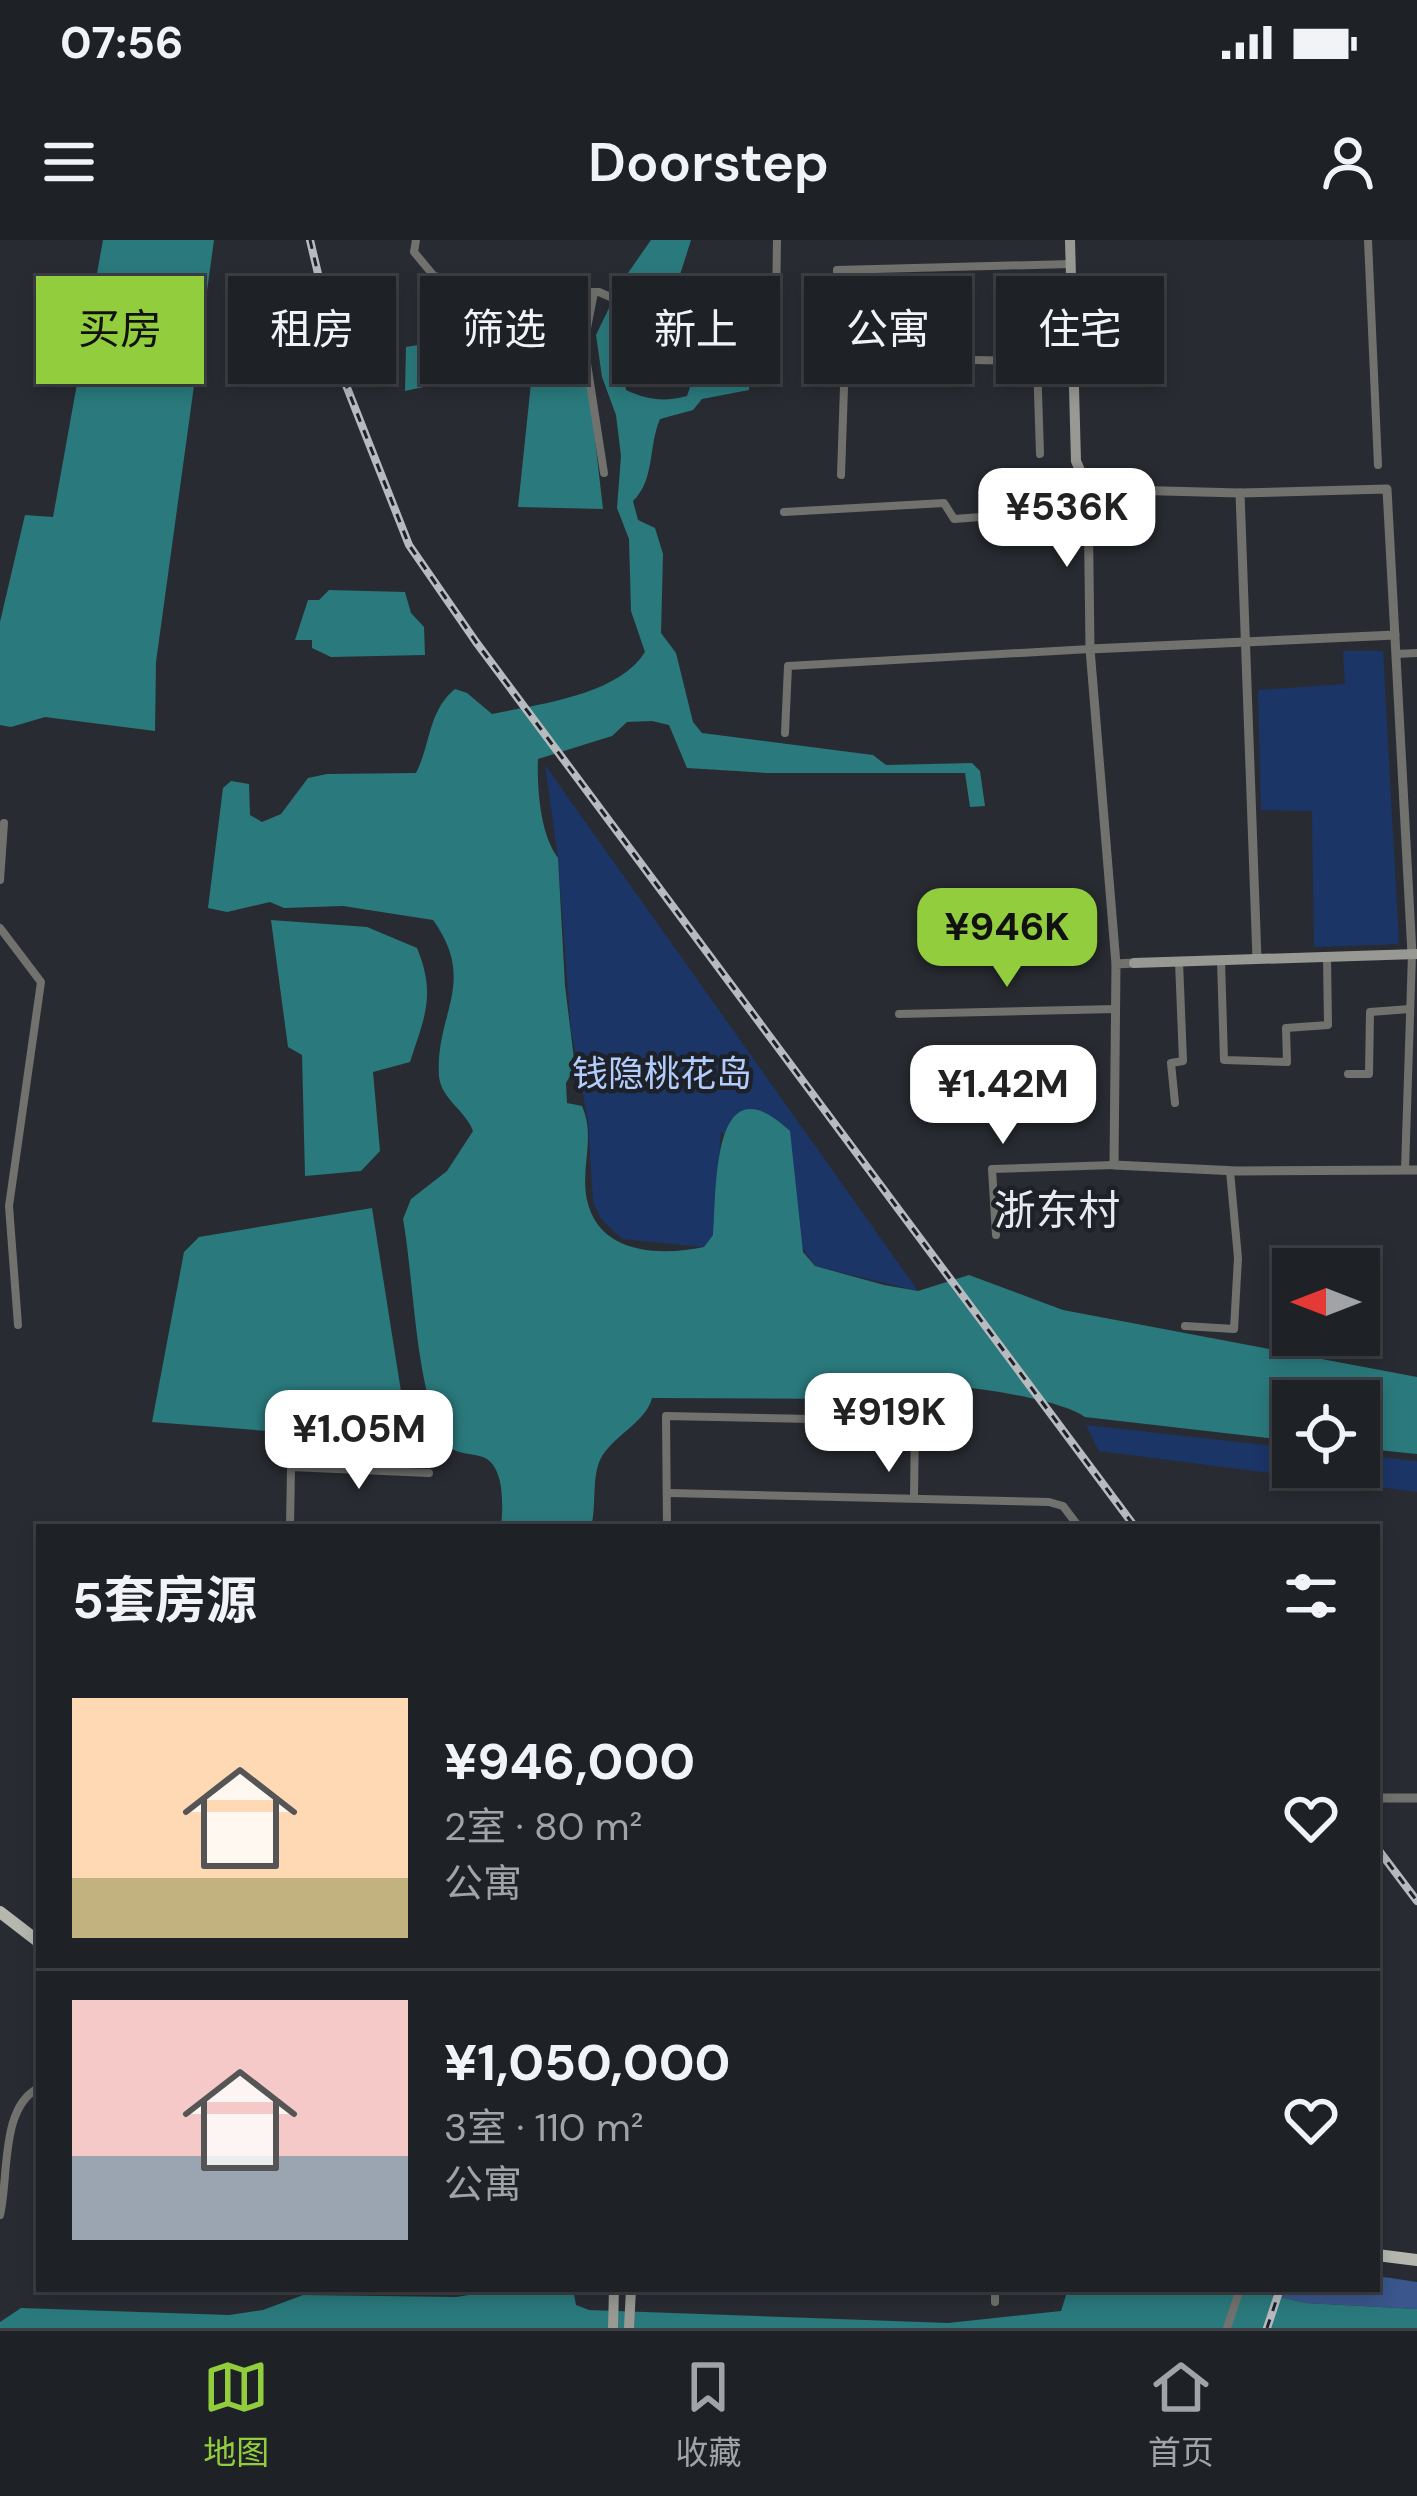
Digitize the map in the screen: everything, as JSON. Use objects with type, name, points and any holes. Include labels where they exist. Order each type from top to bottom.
[{"type":"main road","points":[[1070,240],[1071,276]]},
{"type":"main road","points":[[1074,384],[1076,460],[1088,489]]},
{"type":"main road","points":[[1135,962],[1415,954]]},
{"type":"main road","points":[[0,1912],[36,1940]]},
{"type":"main road","points":[[0,1922],[36,1950]]},
{"type":"main road","points":[[1380,2259],[1417,2264]]},
{"type":"main road","points":[[613,2328],[614,2292]]},
{"type":"main road","points":[[629,2328],[631,2292]]},
{"type":"street","points":[[416,240],[414,252],[434,276],[513,294],[594,292],[656,317],[755,320],[776,307],[777,240]]},
{"type":"street","points":[[1368,240],[1378,465]]},
{"type":"street","points":[[837,276],[837,269],[1071,264]]},
{"type":"street","points":[[594,292],[584,344],[604,473]]},
{"type":"street","points":[[841,475],[844,358],[996,360]]},
{"type":"street","points":[[1038,384],[1040,454]]},
{"type":"street","points":[[996,1234],[992,1169],[1114,1165],[1231,1171],[1411,1170],[1415,954],[1411,828],[1387,489],[1240,493],[1088,489],[1090,649],[1116,964],[1114,1165]]},
{"type":"street","points":[[1240,493],[1257,959]]},
{"type":"street","points":[[784,512],[944,503],[954,519],[1089,509]]},
{"type":"street","points":[[784,733],[788,666],[1395,635]]},
{"type":"street","points":[[1396,655],[1417,652]]},
{"type":"street","points":[[0,880],[4,823]]},
{"type":"street","points":[[0,928],[41,982],[9,1206],[18,1325]]},
{"type":"street","points":[[1221,960],[1224,1060],[1287,1062],[1286,1028],[1328,1025],[1327,957]]},
{"type":"street","points":[[1174,1103],[1171,1063],[1183,1061],[1179,961]]},
{"type":"street","points":[[1116,964],[1135,962]]},
{"type":"street","points":[[1348,1074],[1370,1074],[1370,1012],[1411,1009]]},
{"type":"street","points":[[898,1014],[1116,1010]]},
{"type":"street","points":[[1185,1326],[1234,1329],[1238,1258],[1231,1171]]},
{"type":"street","points":[[667,1524],[665,1416],[915,1421],[914,1497]]},
{"type":"street","points":[[290,1524],[291,1467],[429,1473]]},
{"type":"street","points":[[669,1493],[1049,1502],[1063,1506],[1077,1524]]},
{"type":"street","points":[[1380,1798],[1417,1798]]},
{"type":"street","points":[[0,2215],[14,2114],[36,2089]]},
{"type":"street","points":[[995,2292],[995,2302]]},
{"type":"street","points":[[1227,2328],[1239,2292]]},
{"type":"green space","points":[[1343,651],[1383,651],[1399,944],[1314,947],[1312,811],[1261,810],[1258,690],[1345,684]]},
{"type":"green space","name":"钱隐桃花岛","points":[[545,765],[918,1291],[815,1266],[721,1131],[713,1235],[704,1247],[622,1239],[602,1220],[593,1202],[588,1121],[571,1030],[558,858]]},
{"type":"green space","points":[[1086,1425],[1272,1446],[1272,1473],[1099,1451]]},
{"type":"green space","points":[[1380,1457],[1417,1461],[1417,1492],[1380,1487]]},
{"type":"shaded area","points":[[103,240],[214,240],[204,313],[204,276],[97,276]]},
{"type":"shaded area","points":[[651,240],[691,240],[680,276],[626,276]]},
{"type":"shaded area","points":[[612,302],[612,384],[625,384],[626,390],[641,396],[687,396],[691,384],[749,384],[749,390],[702,399],[693,410],[660,419],[645,483],[633,501],[638,520],[655,528],[663,554],[661,633],[676,653],[693,722],[702,733],[873,755],[886,765],[972,763],[980,771],[985,806],[970,807],[965,773],[687,768],[669,725],[652,721],[627,722],[612,736],[538,759],[543,824],[558,858],[575,1067],[566,1083],[567,1103],[582,1106],[586,1118],[585,1188],[594,1218],[604,1232],[651,1251],[704,1247],[713,1235],[723,1138],[732,1119],[745,1110],[764,1112],[790,1131],[803,1252],[815,1266],[918,1291],[969,1275],[1063,1310],[1272,1350],[1272,1356],[1306,1356],[1417,1377],[1417,1454],[1380,1450],[1380,1380],[1272,1380],[1272,1439],[1085,1417],[1044,1401],[921,1383],[875,1384],[851,1399],[652,1398],[601,1458],[592,1524],[501,1524],[501,1489],[492,1463],[448,1445],[434,1418],[421,1363],[403,1219],[411,1199],[447,1171],[473,1131],[444,1091],[439,1076],[454,980],[446,942],[433,920],[343,906],[284,908],[270,902],[227,912],[208,908],[223,788],[231,781],[249,784],[250,815],[262,822],[281,814],[308,778],[416,773],[440,707],[455,689],[492,714],[597,688],[633,667],[645,652],[631,611],[629,539],[617,508],[621,456],[616,415],[602,377],[596,335]]},
{"type":"shaded area","points":[[420,345],[420,384],[437,384],[405,391],[406,347]]},
{"type":"shaded area","points":[[588,379],[603,509],[518,507],[531,384],[588,384]]},
{"type":"shaded area","points":[[77,384],[194,384],[156,662],[155,731],[45,717],[11,727],[0,725],[0,622],[25,515],[53,517]]},
{"type":"shaded area","points":[[329,590],[405,592],[411,613],[424,627],[425,655],[331,657],[312,648],[312,640],[295,640],[308,600],[319,600]]},
{"type":"shaded area","points":[[271,920],[367,927],[417,948],[423,964],[424,1018],[410,1062],[373,1072],[380,1151],[361,1171],[305,1176],[302,1055],[288,1047]]},
{"type":"shaded area","points":[[372,1208],[409,1442],[152,1422],[184,1252],[199,1237]]},
{"type":"shaded area","points":[[1380,2276],[1417,2282],[1417,2309],[1306,2303],[1257,2292],[1380,2292]]},
{"type":"shaded area","points":[[574,2292],[576,2305],[589,2310],[948,2323],[1061,2311],[1067,2292],[1257,2292],[1306,2303],[1417,2309],[1417,2328],[0,2328],[0,2322],[21,2308],[229,2315],[263,2310],[303,2295]]},
{"type":"railway","points":[[310,240],[342,375],[409,545],[476,642],[1133,1524]]},
{"type":"railway","points":[[1380,1852],[1417,1901]]},
{"type":"railway","points":[[1267,2328],[1279,2292]]},
{"type":"district","name":"浙东村","points":[[1057,1210]]}]
